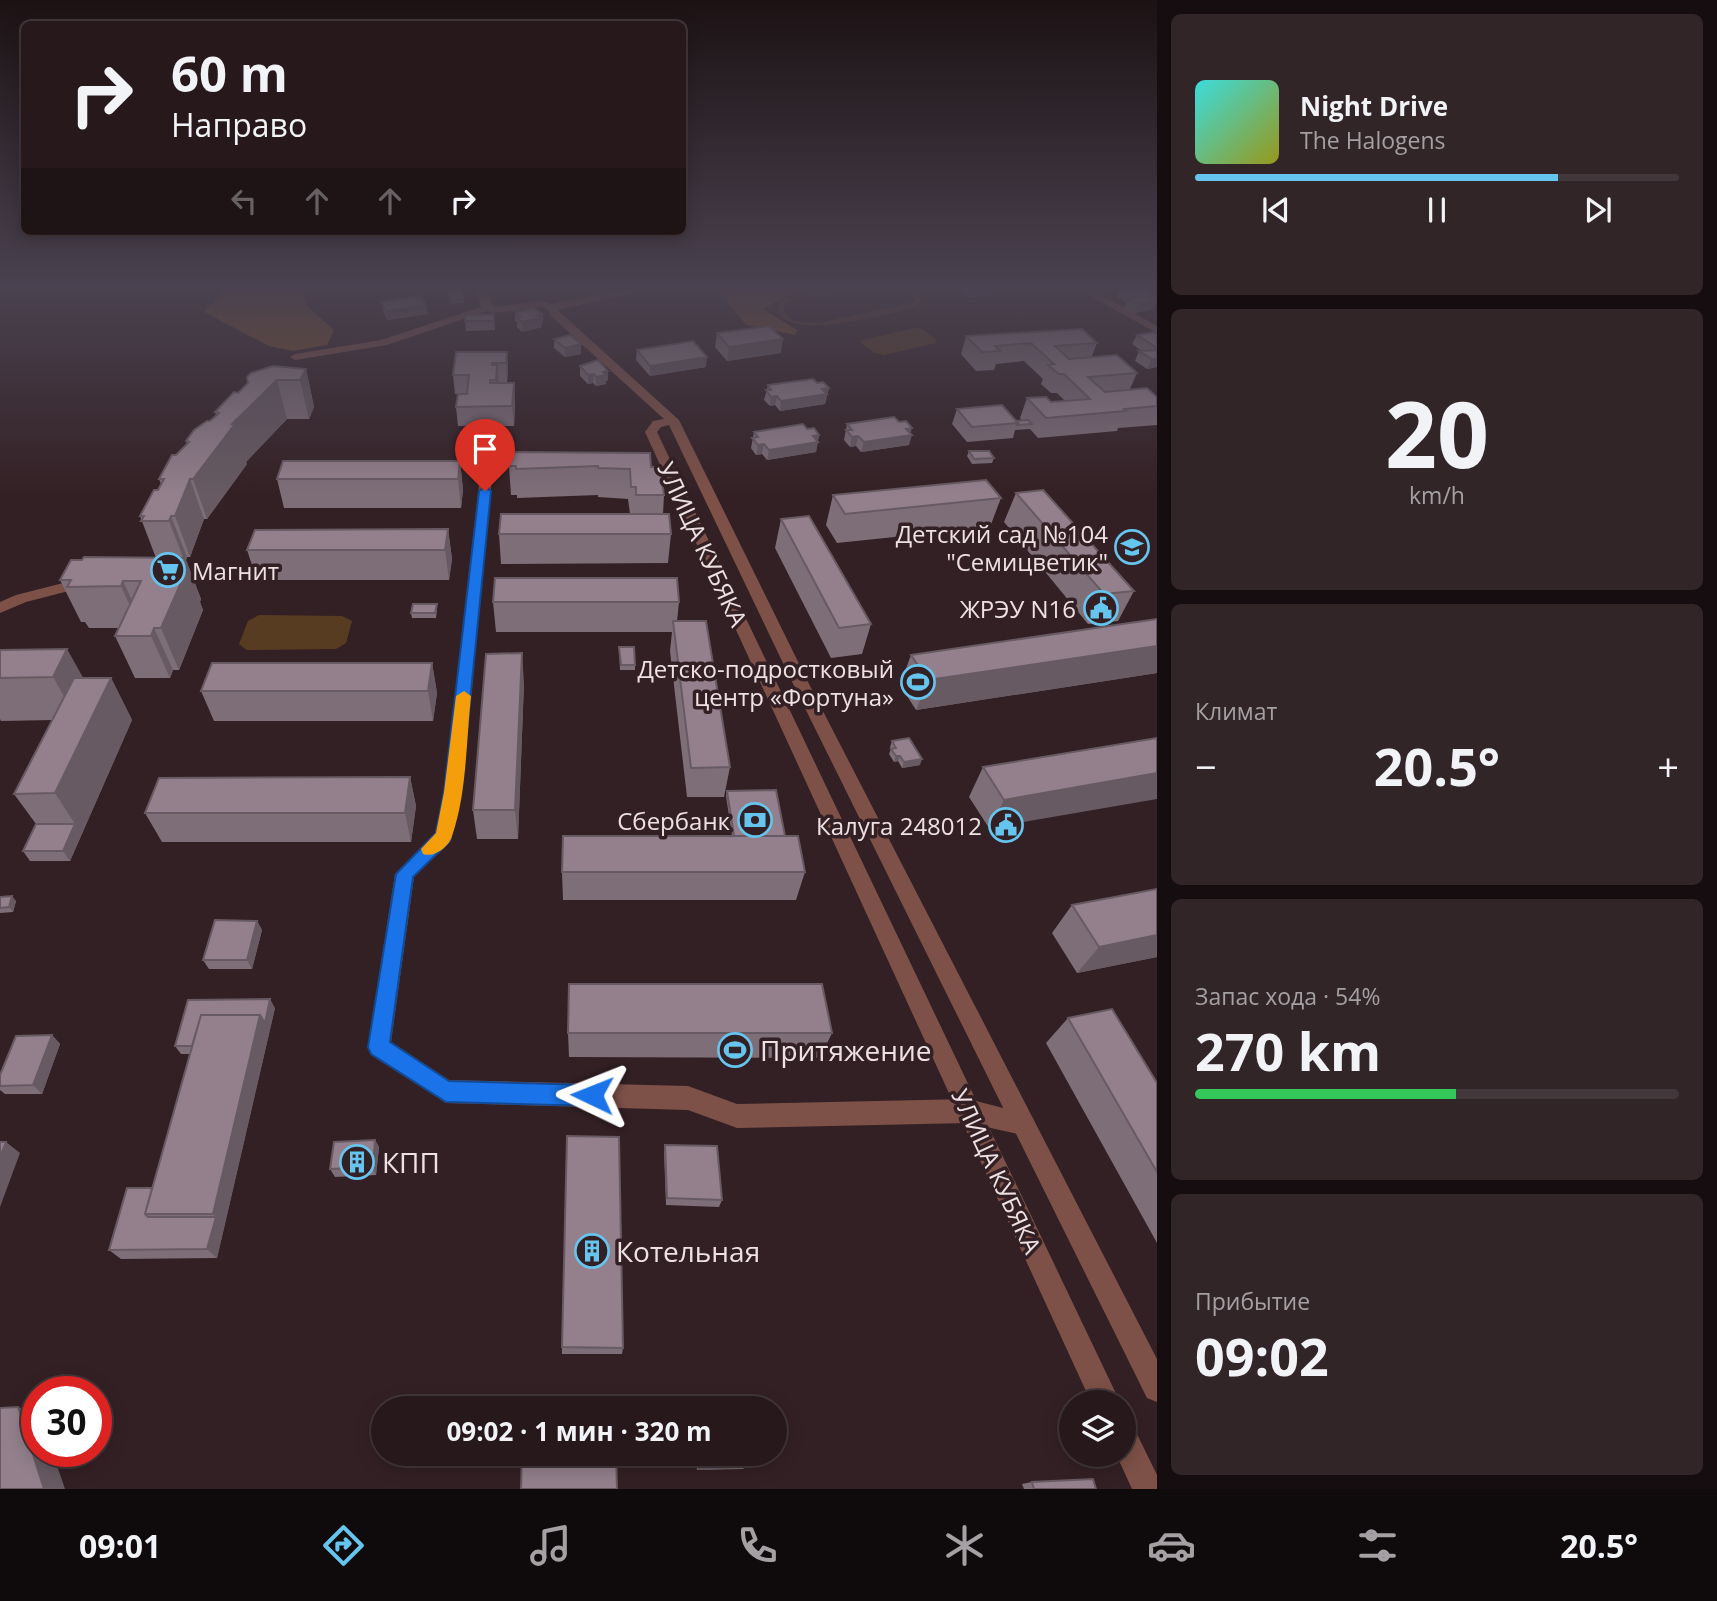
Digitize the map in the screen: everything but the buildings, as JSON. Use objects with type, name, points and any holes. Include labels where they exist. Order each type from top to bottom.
[{"type":"street","name":"УЛИЦА КУБЯКА","points":[[602,356],[673,420],[802,686],[1157,1388]]},
{"type":"street","name":"УЛИЦА КУБЯКА","points":[[673,420],[657,424],[651,432],[653,441],[672,472],[770,690],[1100,1390]]},
{"type":"street","points":[[487,467],[453,792],[444,836],[405,874],[379,1047],[446,1091],[688,1098],[737,1116],[968,1111],[1023,1123]]},
{"type":"street","points":[[0,608],[21,598],[103,578]]},
{"type":"street","points":[[1136,1464],[1148,1489]]},
{"type":"shaded area","points":[[259,615],[342,616],[352,621],[346,643],[336,649],[247,650],[239,644],[248,621]]},
{"type":"slow traffic","points":[[429,849],[444,836],[453,792],[464,696]]},
{"type":"place","name":"Детский сад №104 \"Семицветик\"","points":[[1132,547]]},
{"type":"place","name":"Магнит","points":[[168,570]]},
{"type":"place","name":"ЖРЭУ N16","points":[[1101,608]]},
{"type":"place","name":"Детско-подростковый центр «Фортуна»","points":[[918,682]]},
{"type":"place","name":"Сбербанк","points":[[755,820]]},
{"type":"place","name":"Калуга 248012","points":[[1006,825]]},
{"type":"place","name":"Притяжение","points":[[735,1050]]},
{"type":"place","name":"КПП","points":[[357,1162]]},
{"type":"place","name":"Котельная","points":[[592,1251]]},
{"type":"route","points":[[485,491],[453,792],[444,836],[405,874],[379,1047],[446,1091],[592,1095]]}]
